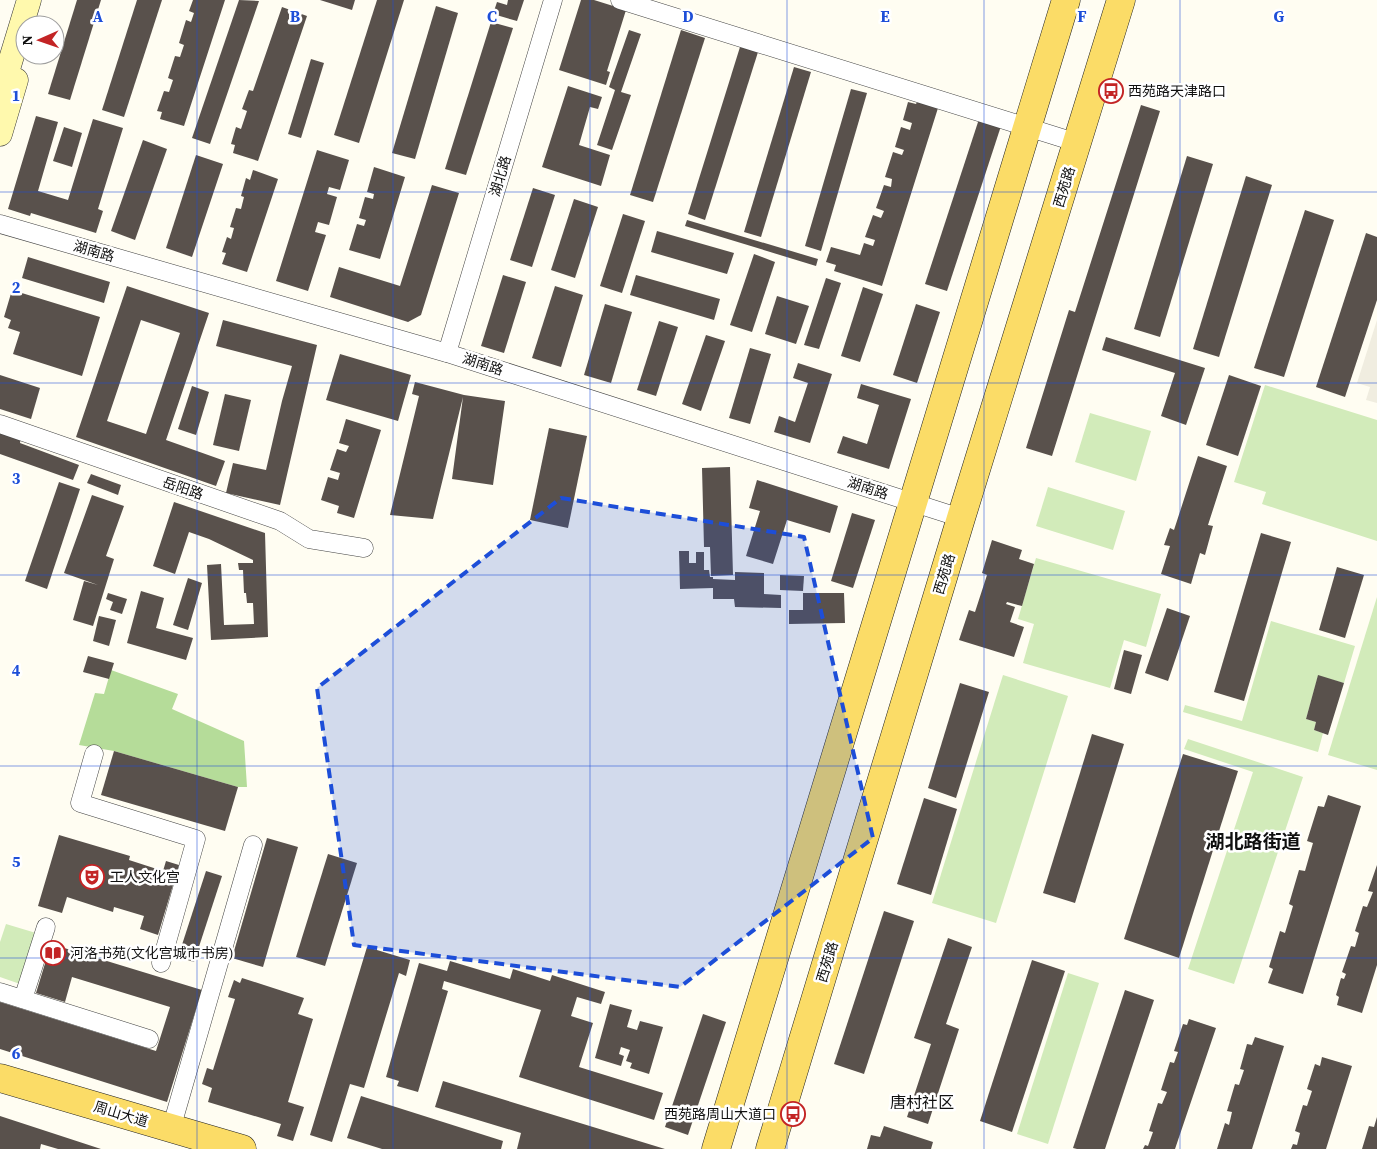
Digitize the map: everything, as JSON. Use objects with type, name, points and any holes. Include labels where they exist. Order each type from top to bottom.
[{"type":"main road","points":[[0,95],[29,0]]},
{"type":"main road","points":[[36,15],[41,0]]},
{"type":"main road","points":[[716,1149],[1066,0]]},
{"type":"main road","name":"西苑路","points":[[770,1149],[961,518],[1121,0]]},
{"type":"main road","points":[[0,134],[21,65]]},
{"type":"main road","name":"周山大道","points":[[0,1078],[174,1139]]},
{"type":"main road","name":"周山大道","points":[[0,1098],[174,1139],[242,1149]]},
{"type":"street","name":"湖北路","points":[[447,353],[553,0]]},
{"type":"street","points":[[620,0],[1078,143]]},
{"type":"street","name":"湖南路","points":[[0,224],[447,353],[961,518]]},
{"type":"street","name":"岳阳路","points":[[0,424],[280,521],[309,539],[364,548]]},
{"type":"street","points":[[94,754],[80,803],[196,839],[161,964]]},
{"type":"street","points":[[174,1139],[253,845]]},
{"type":"street","points":[[22,999],[46,927]]},
{"type":"street","points":[[0,992],[149,1039]]},
{"type":"highlighted area","points":[[561,498],[804,537],[873,838],[680,987],[354,945],[317,688]]},
{"type":"green space","points":[[1265,385],[1377,420],[1377,541],[1262,504],[1266,492],[1234,482]]},
{"type":"green space","points":[[1090,413],[1151,431],[1136,481],[1075,462]]},
{"type":"green space","points":[[1048,487],[1125,511],[1113,550],[1036,526]]},
{"type":"green space","points":[[1036,558],[1161,594],[1146,647],[1124,640],[1110,688],[1023,663],[1034,624],[1018,619]]},
{"type":"green space","points":[[1377,597],[1377,770],[1328,755]]},
{"type":"green space","points":[[1271,621],[1355,646],[1344,683],[1318,676],[1306,719],[1316,722],[1314,730],[1323,733],[1318,752],[1183,712],[1185,705],[1242,721]]},
{"type":"green space","points":[[111,670],[178,694],[172,709],[244,741],[247,787],[238,787],[114,751],[79,745],[95,693],[104,694]]},
{"type":"green space","points":[[1003,675],[1068,696],[996,923],[932,903]]},
{"type":"green space","points":[[1188,739],[1303,777],[1234,984],[1188,969],[1253,772],[1184,749]]},
{"type":"green space","points":[[6,924],[36,933],[20,984],[0,977],[0,942]]},
{"type":"green space","points":[[1068,973],[1099,983],[1048,1144],[1017,1134]]},
{"type":"shaded area","points":[[1377,320],[1377,403],[1366,400],[1370,387],[1357,383]]},
{"type":"building","points":[[77,0],[101,0],[70,100],[48,94],[57,65],[65,65],[65,39]]},
{"type":"building","points":[[137,0],[162,0],[124,117],[102,110]]},
{"type":"building","points":[[193,0],[225,0],[184,126],[160,119],[162,112],[157,111],[164,91],[169,92],[173,80],[168,78],[175,56],[180,57],[184,45],[179,43],[186,20],[191,22],[194,13],[189,11]]},
{"type":"building","points":[[239,0],[259,1],[210,144],[192,138]]},
{"type":"building","points":[[320,0],[355,0],[352,10]]},
{"type":"building","points":[[377,0],[404,0],[359,143],[334,135]]},
{"type":"building","points":[[508,0],[524,0],[517,21],[493,14],[497,2],[507,5]]},
{"type":"building","points":[[581,0],[594,0],[626,10],[607,71],[610,72],[606,85],[559,70]]},
{"type":"building","points":[[436,6],[458,13],[415,159],[392,153]]},
{"type":"building","points":[[282,7],[307,16],[258,161],[233,153],[235,145],[231,144],[236,127],[241,129],[247,111],[242,109],[249,90],[253,91]]},
{"type":"building","points":[[491,22],[513,28],[466,175],[445,169]]},
{"type":"building","points":[[629,30],[641,34],[621,92],[631,95],[612,150],[597,145],[615,90],[609,87]]},
{"type":"building","points":[[681,30],[705,38],[653,202],[630,195]]},
{"type":"building","points":[[740,47],[758,52],[705,220],[688,214]]},
{"type":"building","points":[[311,59],[324,63],[301,138],[288,134]]},
{"type":"building","points":[[794,67],[811,72],[761,237],[744,232]]},
{"type":"building","points":[[568,86],[602,97],[598,109],[590,107],[579,145],[610,155],[601,186],[542,167]]},
{"type":"building","points":[[851,89],[867,93],[821,251],[805,246]]},
{"type":"building","points":[[908,102],[916,104],[917,102],[938,108],[882,286],[834,271],[836,265],[826,262],[831,247],[860,255],[864,243],[873,246],[875,240],[865,237],[873,215],[881,218],[884,211],[876,208],[884,185],[891,187],[892,179],[885,177],[893,152],[902,155],[904,150],[895,147],[901,127],[910,130],[912,123],[903,120]]},
{"type":"building","points":[[1141,105],[1160,111],[1052,456],[1026,448],[1069,310],[1075,312]]},
{"type":"building","points":[[36,116],[58,122],[38,191],[68,200],[93,119],[123,128],[98,209],[103,211],[96,233],[31,213],[30,216],[8,209]]},
{"type":"building","points":[[979,119],[1001,126],[947,291],[925,284]]},
{"type":"building","points":[[64,127],[82,133],[72,167],[53,161]]},
{"type":"building","points":[[143,140],[167,149],[135,240],[111,231]]},
{"type":"building","points":[[317,150],[349,160],[340,190],[329,187],[327,194],[337,197],[329,225],[318,222],[315,232],[326,235],[308,291],[276,281]]},
{"type":"building","points":[[196,155],[223,164],[192,257],[166,248]]},
{"type":"building","points":[[1187,156],[1213,164],[1160,337],[1134,329]]},
{"type":"building","points":[[374,167],[405,177],[380,259],[349,250],[357,224],[364,226],[366,220],[359,218],[365,197],[373,199],[374,194],[367,192]]},
{"type":"building","points":[[253,170],[278,179],[247,272],[222,264],[226,253],[222,252],[227,237],[231,239],[234,228],[230,227],[236,208],[241,209],[244,197],[241,196],[246,178],[250,180]]},
{"type":"building","points":[[1246,176],[1272,185],[1219,357],[1193,349]]},
{"type":"building","points":[[432,185],[459,193],[421,315],[408,322],[330,297],[339,267],[400,286]]},
{"type":"building","points":[[533,188],[555,195],[532,267],[510,260]]},
{"type":"building","points":[[574,199],[598,207],[575,278],[551,270]]},
{"type":"building","points":[[1305,210],[1334,220],[1284,377],[1254,368]]},
{"type":"building","points":[[623,214],[645,221],[622,293],[600,286]]},
{"type":"building","points":[[687,220],[818,259],[816,266],[685,226]]},
{"type":"building","points":[[657,231],[734,253],[727,274],[651,252]]},
{"type":"building","points":[[1366,233],[1377,237],[1377,300],[1345,397],[1316,387]]},
{"type":"building","points":[[754,254],[775,262],[752,332],[730,325]]},
{"type":"building","points":[[28,257],[110,282],[104,303],[22,278]]},
{"type":"building","points":[[503,275],[526,282],[504,353],[481,346]]},
{"type":"building","points":[[636,275],[720,299],[714,320],[630,295]]},
{"type":"building","points":[[826,278],[841,283],[819,349],[804,345]]},
{"type":"building","points":[[127,286],[209,313],[166,440],[225,461],[216,486],[76,437]],"holes":[[[141,320],[180,333],[146,434],[107,421]]]},
{"type":"building","points":[[555,286],[583,295],[561,367],[532,358]]},
{"type":"building","points":[[863,287],[883,294],[860,362],[841,356]]},
{"type":"building","points":[[12,290],[100,317],[82,376],[13,354],[20,332],[8,328],[11,320],[4,317]]},
{"type":"building","points":[[777,296],[809,306],[796,344],[765,334]]},
{"type":"building","points":[[605,304],[632,312],[611,383],[584,375]]},
{"type":"building","points":[[916,304],[940,312],[917,383],[893,375]]},
{"type":"building","points":[[223,320],[317,345],[280,505],[226,493],[233,463],[266,470],[292,366],[216,346]]},
{"type":"building","points":[[659,321],[678,327],[656,396],[637,390]]},
{"type":"building","points":[[706,335],[725,341],[701,411],[682,404]]},
{"type":"building","points":[[1106,337],[1205,368],[1186,425],[1161,416],[1175,373],[1102,350]]},
{"type":"building","points":[[750,348],[771,354],[750,424],[729,418]]},
{"type":"building","points":[[340,354],[411,375],[398,421],[326,400]]},
{"type":"building","points":[[798,363],[832,374],[810,443],[774,432],[779,416],[795,422],[808,383],[793,378]]},
{"type":"building","points":[[0,375],[40,388],[31,419],[0,409]]},
{"type":"building","points":[[1229,375],[1261,386],[1238,456],[1206,445]]},
{"type":"building","points":[[415,382],[464,395],[505,401],[493,485],[452,479],[463,397],[433,519],[390,515],[419,396],[412,394]]},
{"type":"building","points":[[861,384],[911,399],[889,469],[837,453],[843,436],[867,444],[879,405],[857,398]]},
{"type":"building","points":[[192,386],[209,392],[196,435],[178,429]]},
{"type":"building","points":[[225,394],[251,400],[239,451],[213,445]]},
{"type":"building","points":[[346,419],[381,430],[354,518],[337,513],[339,506],[321,500],[328,477],[338,480],[340,473],[330,470],[337,449],[346,452],[349,446],[339,443]]},
{"type":"building","points":[[549,428],[587,436],[568,528],[530,520]]},
{"type":"building","points":[[0,431],[21,437],[20,443],[79,465],[73,480],[0,454]]},
{"type":"building","points":[[1198,456],[1227,466],[1208,525],[1213,526],[1205,555],[1200,553],[1191,584],[1161,574],[1170,546],[1164,545],[1170,528],[1174,530]]},
{"type":"building","points":[[730,467],[733,575],[711,576],[710,547],[704,547],[702,468]]},
{"type":"building","points":[[91,474],[121,485],[118,495],[87,483]]},
{"type":"building","points":[[757,480],[838,506],[830,533],[787,520],[773,564],[746,556],[760,511],[749,508]]},
{"type":"building","points":[[59,482],[80,489],[47,589],[25,581]]},
{"type":"building","points":[[92,495],[124,506],[106,556],[114,559],[93,626],[73,620],[84,581],[98,585],[64,573]]},
{"type":"building","points":[[174,502],[265,533],[268,637],[211,640],[207,565],[221,564],[224,625],[254,624],[253,603],[247,603],[246,593],[244,593],[243,570],[239,570],[238,563],[253,563],[253,560],[209,539],[189,532],[175,574],[153,566]]},
{"type":"building","points":[[852,513],[875,520],[853,588],[831,581]]},
{"type":"building","points":[[1261,533],[1291,542],[1244,701],[1214,692]]},
{"type":"building","points":[[992,540],[1022,550],[1019,559],[1034,564],[1022,606],[1007,602],[1006,604],[1015,607],[1010,622],[1024,627],[1014,657],[959,640],[969,610],[975,612],[987,575],[982,573]]},
{"type":"building","points":[[679,551],[689,551],[689,563],[696,563],[696,552],[704,552],[704,570],[709,570],[710,577],[713,577],[713,579],[735,580],[735,572],[764,573],[764,594],[781,595],[781,608],[735,607],[734,599],[713,599],[713,588],[680,589]]},
{"type":"building","points":[[1337,567],[1364,575],[1345,638],[1319,630]]},
{"type":"building","points":[[780,575],[804,576],[803,591],[780,590]]},
{"type":"building","points":[[188,578],[202,583],[188,630],[173,625]]},
{"type":"building","points":[[141,591],[164,598],[156,628],[193,638],[186,660],[127,643]]},
{"type":"building","points":[[108,593],[127,599],[122,614],[110,610],[113,602],[106,599]]},
{"type":"building","points":[[803,593],[844,593],[845,623],[789,624],[789,610],[803,610]]},
{"type":"building","points":[[1167,608],[1190,616],[1168,681],[1145,673]]},
{"type":"building","points":[[99,616],[116,620],[109,646],[93,641]]},
{"type":"building","points":[[1124,650],[1142,655],[1131,694],[1114,689]]},
{"type":"building","points":[[88,656],[114,663],[109,679],[83,672]]},
{"type":"building","points":[[1318,675],[1344,683],[1328,735],[1314,730],[1316,722],[1306,719]]},
{"type":"building","points":[[960,683],[989,692],[956,798],[928,788]]},
{"type":"building","points":[[1092,734],[1124,744],[1075,903],[1043,893]]},
{"type":"building","points":[[114,751],[238,787],[225,831],[101,795]]},
{"type":"building","points":[[1183,754],[1238,771],[1179,958],[1124,939]]},
{"type":"building","points":[[1328,795],[1361,806],[1303,994],[1268,983],[1273,969],[1269,967],[1280,931],[1285,933],[1293,906],[1289,904],[1299,870],[1305,871],[1313,843],[1307,841],[1318,806],[1324,807]]},
{"type":"building","points":[[924,798],[957,809],[931,895],[897,884]]},
{"type":"building","points":[[59,835],[130,856],[129,860],[163,871],[166,861],[179,865],[158,935],[140,929],[144,916],[114,907],[113,912],[67,897],[62,913],[38,906]]},
{"type":"building","points":[[267,838],[298,847],[263,967],[232,958]]},
{"type":"building","points":[[328,854],[357,863],[325,966],[296,957]]},
{"type":"building","points":[[1377,865],[1377,965],[1362,1013],[1337,1005],[1339,997],[1336,995],[1341,978],[1344,979],[1346,974],[1342,972],[1351,946],[1355,947],[1359,933],[1355,931],[1363,906],[1367,907],[1373,892],[1368,891]]},
{"type":"building","points":[[206,871],[222,876],[194,962],[178,957]]},
{"type":"building","points":[[884,911],[914,921],[864,1074],[834,1064]]},
{"type":"building","points":[[948,938],[972,947],[946,1024],[959,1029],[928,1124],[907,1117],[931,1044],[914,1038]]},
{"type":"building","points":[[51,944],[202,990],[167,1102],[0,1049],[0,1002],[156,1051],[170,1007],[72,977],[65,1002],[36,993]]},
{"type":"building","points":[[367,947],[410,960],[406,976],[399,973],[364,1088],[350,1084],[332,1142],[310,1135]]},
{"type":"building","points":[[1032,960],[1065,971],[1012,1132],[980,1121]]},
{"type":"building","points":[[450,961],[510,979],[513,969],[550,981],[552,975],[605,992],[601,1004],[577,997],[571,1016],[593,1023],[579,1067],[663,1093],[654,1120],[519,1077],[541,1010],[444,981],[442,989],[448,991],[418,1092],[397,1086],[399,1081],[386,1077],[419,963],[447,971]]},
{"type":"building","points":[[242,978],[304,998],[298,1014],[313,1019],[288,1102],[304,1107],[293,1141],[277,1136],[281,1124],[208,1102],[212,1088],[202,1084],[207,1068],[213,1070],[235,999],[228,997],[234,980],[240,983]]},
{"type":"building","points":[[1125,990],[1154,1000],[1105,1149],[1073,1148]]},
{"type":"building","points":[[610,1004],[632,1010],[627,1027],[637,1030],[640,1021],[663,1027],[649,1074],[630,1068],[632,1063],[626,1061],[630,1050],[621,1047],[619,1054],[624,1056],[621,1066],[595,1058]]},
{"type":"building","points":[[703,1014],[726,1022],[688,1135],[665,1127]]},
{"type":"building","points":[[1189,1019],[1216,1028],[1175,1149],[1143,1149],[1145,1145],[1148,1146],[1153,1132],[1149,1131],[1158,1103],[1162,1104],[1167,1092],[1161,1090],[1170,1062],[1174,1063],[1178,1052],[1174,1051],[1183,1024],[1187,1025]]},
{"type":"building","points":[[1255,1037],[1284,1046],[1252,1149],[1217,1149],[1225,1123],[1229,1125],[1232,1112],[1227,1111],[1235,1084],[1239,1085],[1244,1070],[1240,1069],[1247,1044],[1252,1045]]},
{"type":"building","points":[[1322,1057],[1352,1066],[1326,1149],[1291,1149],[1293,1144],[1297,1145],[1300,1133],[1295,1131],[1303,1105],[1307,1106],[1312,1091],[1307,1089],[1315,1064],[1320,1066]]},
{"type":"building","points":[[443,1081],[665,1149],[517,1149],[521,1133],[435,1107]]},
{"type":"building","points":[[361,1096],[503,1141],[501,1149],[382,1149],[347,1138]]},
{"type":"building","points":[[0,1116],[101,1149],[58,1149],[41,1144],[40,1149],[0,1149]]},
{"type":"building","points":[[1377,1117],[1377,1149],[1362,1149],[1369,1126],[1374,1127]]},
{"type":"building","points":[[884,1126],[933,1142],[931,1149],[867,1149],[871,1135],[880,1137]]},
{"type":"place","name":"西苑路天津路口","points":[[1111,91]]},
{"type":"place","name":"工人文化宫","points":[[92,877]]},
{"type":"place","name":"河洛书苑(文化宫城市书房)","points":[[53,953]]},
{"type":"place","name":"西苑路周山大道口","points":[[793,1114]]},
{"type":"district","name":"湖北路街道","points":[[1253,841]]},
{"type":"district","name":"唐村社区","points":[[922,1102]]}]
